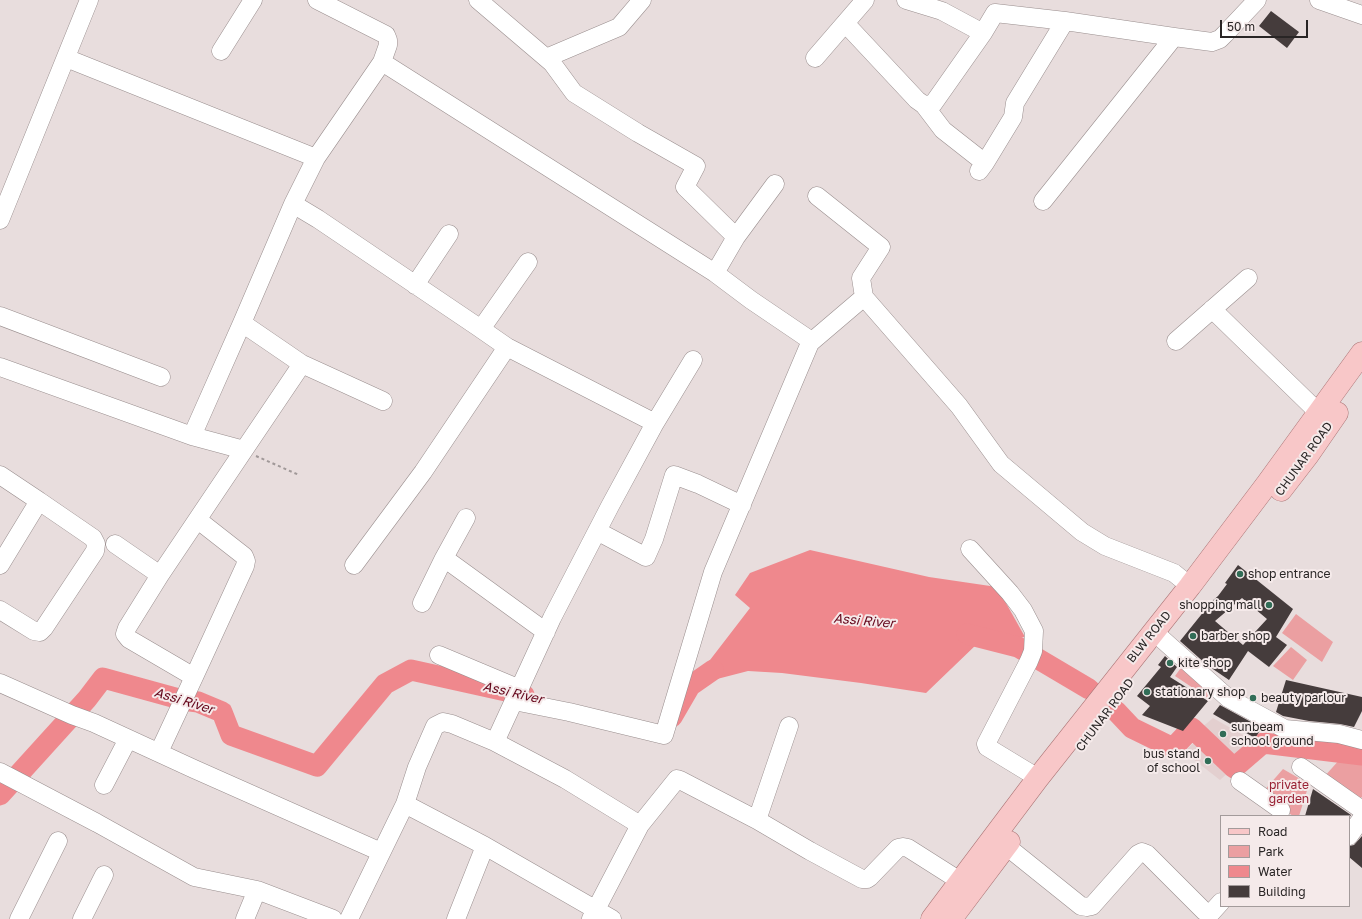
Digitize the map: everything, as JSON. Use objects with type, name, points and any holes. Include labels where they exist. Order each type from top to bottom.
[{"type":"main road","name":"BLW ROAD","points":[[932,919],[960,881],[1001,841],[1038,778],[1098,712],[1158,635],[1190,586],[1273,489],[1320,413],[1361,365]]},
{"type":"main road","name":"CHUNAR ROAD","points":[[1158,635],[1273,489],[1308,455],[1361,365]]},
{"type":"main road","name":"CHUNAR ROAD","points":[[952,919],[1001,841],[1098,712]]},
{"type":"street","points":[[0,220],[89,0]]},
{"type":"street","points":[[221,51],[253,0]]},
{"type":"street","points":[[192,436],[293,204],[316,158],[382,62],[388,45],[386,35],[317,0]]},
{"type":"street","points":[[478,0],[552,63],[574,93],[638,133],[696,166],[684,187],[736,237]]},
{"type":"street","points":[[546,58],[619,27],[642,0]]},
{"type":"street","points":[[815,58],[865,0]]},
{"type":"street","points":[[906,0],[942,11],[983,33]]},
{"type":"street","points":[[924,105],[933,104],[983,33],[1000,6],[1066,21],[1212,42],[1220,39],[1257,0]]},
{"type":"street","points":[[1319,0],[1362,15]]},
{"type":"street","points":[[846,23],[917,100],[924,105],[942,130],[982,167],[1013,117],[1015,103],[1066,21]]},
{"type":"street","points":[[1043,201],[1174,37]]},
{"type":"street","points":[[66,58],[316,158]]},
{"type":"street","points":[[382,62],[715,273],[751,300],[809,338],[810,343]]},
{"type":"street","points":[[715,273],[736,237],[775,184]]},
{"type":"street","points":[[817,196],[881,247],[861,278],[864,297],[959,406],[1001,464],[1082,532],[1105,546],[1174,573],[1190,586]]},
{"type":"street","points":[[293,204],[318,219],[507,347],[655,423]]},
{"type":"street","points":[[415,285],[450,234]]},
{"type":"street","points":[[481,329],[528,262]]},
{"type":"street","points":[[1176,341],[1248,278]]},
{"type":"street","points":[[439,656],[517,695],[569,712],[664,735],[713,572],[810,343],[864,297]]},
{"type":"street","points":[[1212,310],[1320,413]]},
{"type":"street","points":[[0,316],[161,376]]},
{"type":"street","points":[[242,323],[302,364],[383,401]]},
{"type":"street","points":[[354,565],[423,472],[507,347]]},
{"type":"street","points":[[495,742],[546,632],[597,531],[655,423],[693,360]]},
{"type":"street","points":[[194,678],[129,639],[125,634],[127,628],[160,575],[302,364]]},
{"type":"street","points":[[2,371],[192,436],[244,450]]},
{"type":"street","points":[[0,475],[93,538],[96,544],[95,551],[40,632],[34,631],[0,610]]},
{"type":"street","points":[[597,531],[646,557],[654,539],[674,475],[698,484],[742,505]]},
{"type":"street","points":[[0,565],[39,501]]},
{"type":"street","points":[[422,603],[466,518]]},
{"type":"street","points":[[159,752],[246,561],[244,556],[198,520]]},
{"type":"street","points":[[115,544],[160,575]]},
{"type":"street","points":[[970,549],[1010,593],[1023,610],[1034,631],[1031,656],[986,744],[989,749],[1038,778]]},
{"type":"street","points":[[444,558],[546,632]]},
{"type":"street","points":[[1158,635],[1228,698],[1285,729],[1338,734],[1362,740]]},
{"type":"street","points":[[0,683],[159,752],[381,852]]},
{"type":"street","points":[[349,919],[405,804],[417,767],[435,726],[443,722],[452,724],[495,742],[565,779],[640,825]]},
{"type":"street","points":[[757,820],[789,726]]},
{"type":"street","points":[[104,785],[128,739]]},
{"type":"street","points":[[1301,767],[1362,810]]},
{"type":"street","points":[[0,772],[97,823],[194,877],[257,890],[333,919]]},
{"type":"street","points":[[593,914],[640,825],[677,779],[757,820],[862,879],[867,879],[870,877],[898,848],[903,847],[908,848],[960,881]]},
{"type":"street","points":[[1240,781],[1282,814]]},
{"type":"street","points":[[405,804],[485,846],[593,914],[612,919]]},
{"type":"street","points":[[1350,835],[1362,818]]},
{"type":"street","points":[[19,919],[58,841]]},
{"type":"street","points":[[1001,841],[1081,906],[1092,906],[1138,854],[1142,852],[1147,854],[1204,911],[1208,913],[1212,912],[1220,903]]},
{"type":"street","points":[[456,919],[485,846]]},
{"type":"street","points":[[82,919],[104,874]]},
{"type":"street","points":[[245,919],[257,890]]},
{"type":"path","points":[[244,450],[300,475]]},
{"type":"shaded area","name":"sunbeam school ground","points":[[1213,718],[1250,739],[1231,760],[1200,729]]},
{"type":"shaded area","name":"bus stand of school","points":[[1197,740],[1232,769],[1220,780],[1184,752]]},
{"type":"green space","points":[[1296,614],[1333,642],[1322,662],[1282,633]]},
{"type":"green space","points":[[1291,647],[1307,660],[1293,680],[1273,666]]},
{"type":"green space","points":[[1183,665],[1212,689],[1208,698],[1175,676]]},
{"type":"green space","points":[[1341,758],[1362,761],[1362,797],[1358,800],[1323,778]]},
{"type":"green space","name":"private garden","points":[[1283,769],[1309,784],[1299,815],[1292,815],[1262,793]]},
{"type":"water","points":[[810,550],[929,577],[997,587],[1025,637],[978,643],[926,693],[782,673],[748,671],[690,686],[750,608],[735,595],[750,573]]},
{"type":"building","points":[[1271,11],[1299,32],[1287,48],[1259,26]]},
{"type":"building","points":[[1238,565],[1293,609],[1276,637],[1287,645],[1269,667],[1248,651],[1229,680],[1207,665],[1180,641],[1205,610],[1203,609],[1218,596],[1227,584],[1225,583]],"holes":[[[1242,598],[1267,619],[1243,645],[1215,621]]]},
{"type":"building","points":[[1165,656],[1177,667],[1170,677],[1208,701],[1183,731],[1142,715],[1150,706],[1137,696],[1161,667],[1158,665]]},
{"type":"building","points":[[1286,680],[1362,697],[1362,711],[1354,727],[1283,716],[1276,712]]},
{"type":"building","points":[[1220,705],[1262,728],[1255,738],[1213,714]]},
{"type":"building","points":[[1313,789],[1351,815],[1350,816],[1350,815],[1305,815]]},
{"type":"building","points":[[1362,836],[1362,868],[1350,858],[1350,846],[1354,845]]},
{"type":"waterway","name":"Assi River","points":[[967,634],[1018,647],[1089,689]]},
{"type":"waterway","name":"Assi River","points":[[0,795],[87,699],[103,678],[183,700],[198,702],[222,712],[231,735],[317,766],[385,684],[411,670],[524,695]]},
{"type":"waterway","name":"Assi River","points":[[672,717],[690,686],[713,670]]},
{"type":"waterway","name":"Assi River","points":[[1116,711],[1132,728],[1173,748],[1192,728],[1234,768],[1263,743],[1362,755]]},
{"type":"waterway","points":[[1313,740],[1362,749]]},
{"type":"place","name":"shop entrance","points":[[1240,574]]},
{"type":"place","name":"shopping mall","points":[[1269,605]]},
{"type":"place","name":"barber shop","points":[[1193,636]]},
{"type":"place","name":"kite shop","points":[[1170,663]]},
{"type":"place","name":"stationary shop","points":[[1147,692]]},
{"type":"place","name":"beauty parlour","points":[[1253,698]]},
{"type":"place","name":"sunbeam school ground","points":[[1223,734]]},
{"type":"place","name":"bus stand of school","points":[[1208,761]]}]
